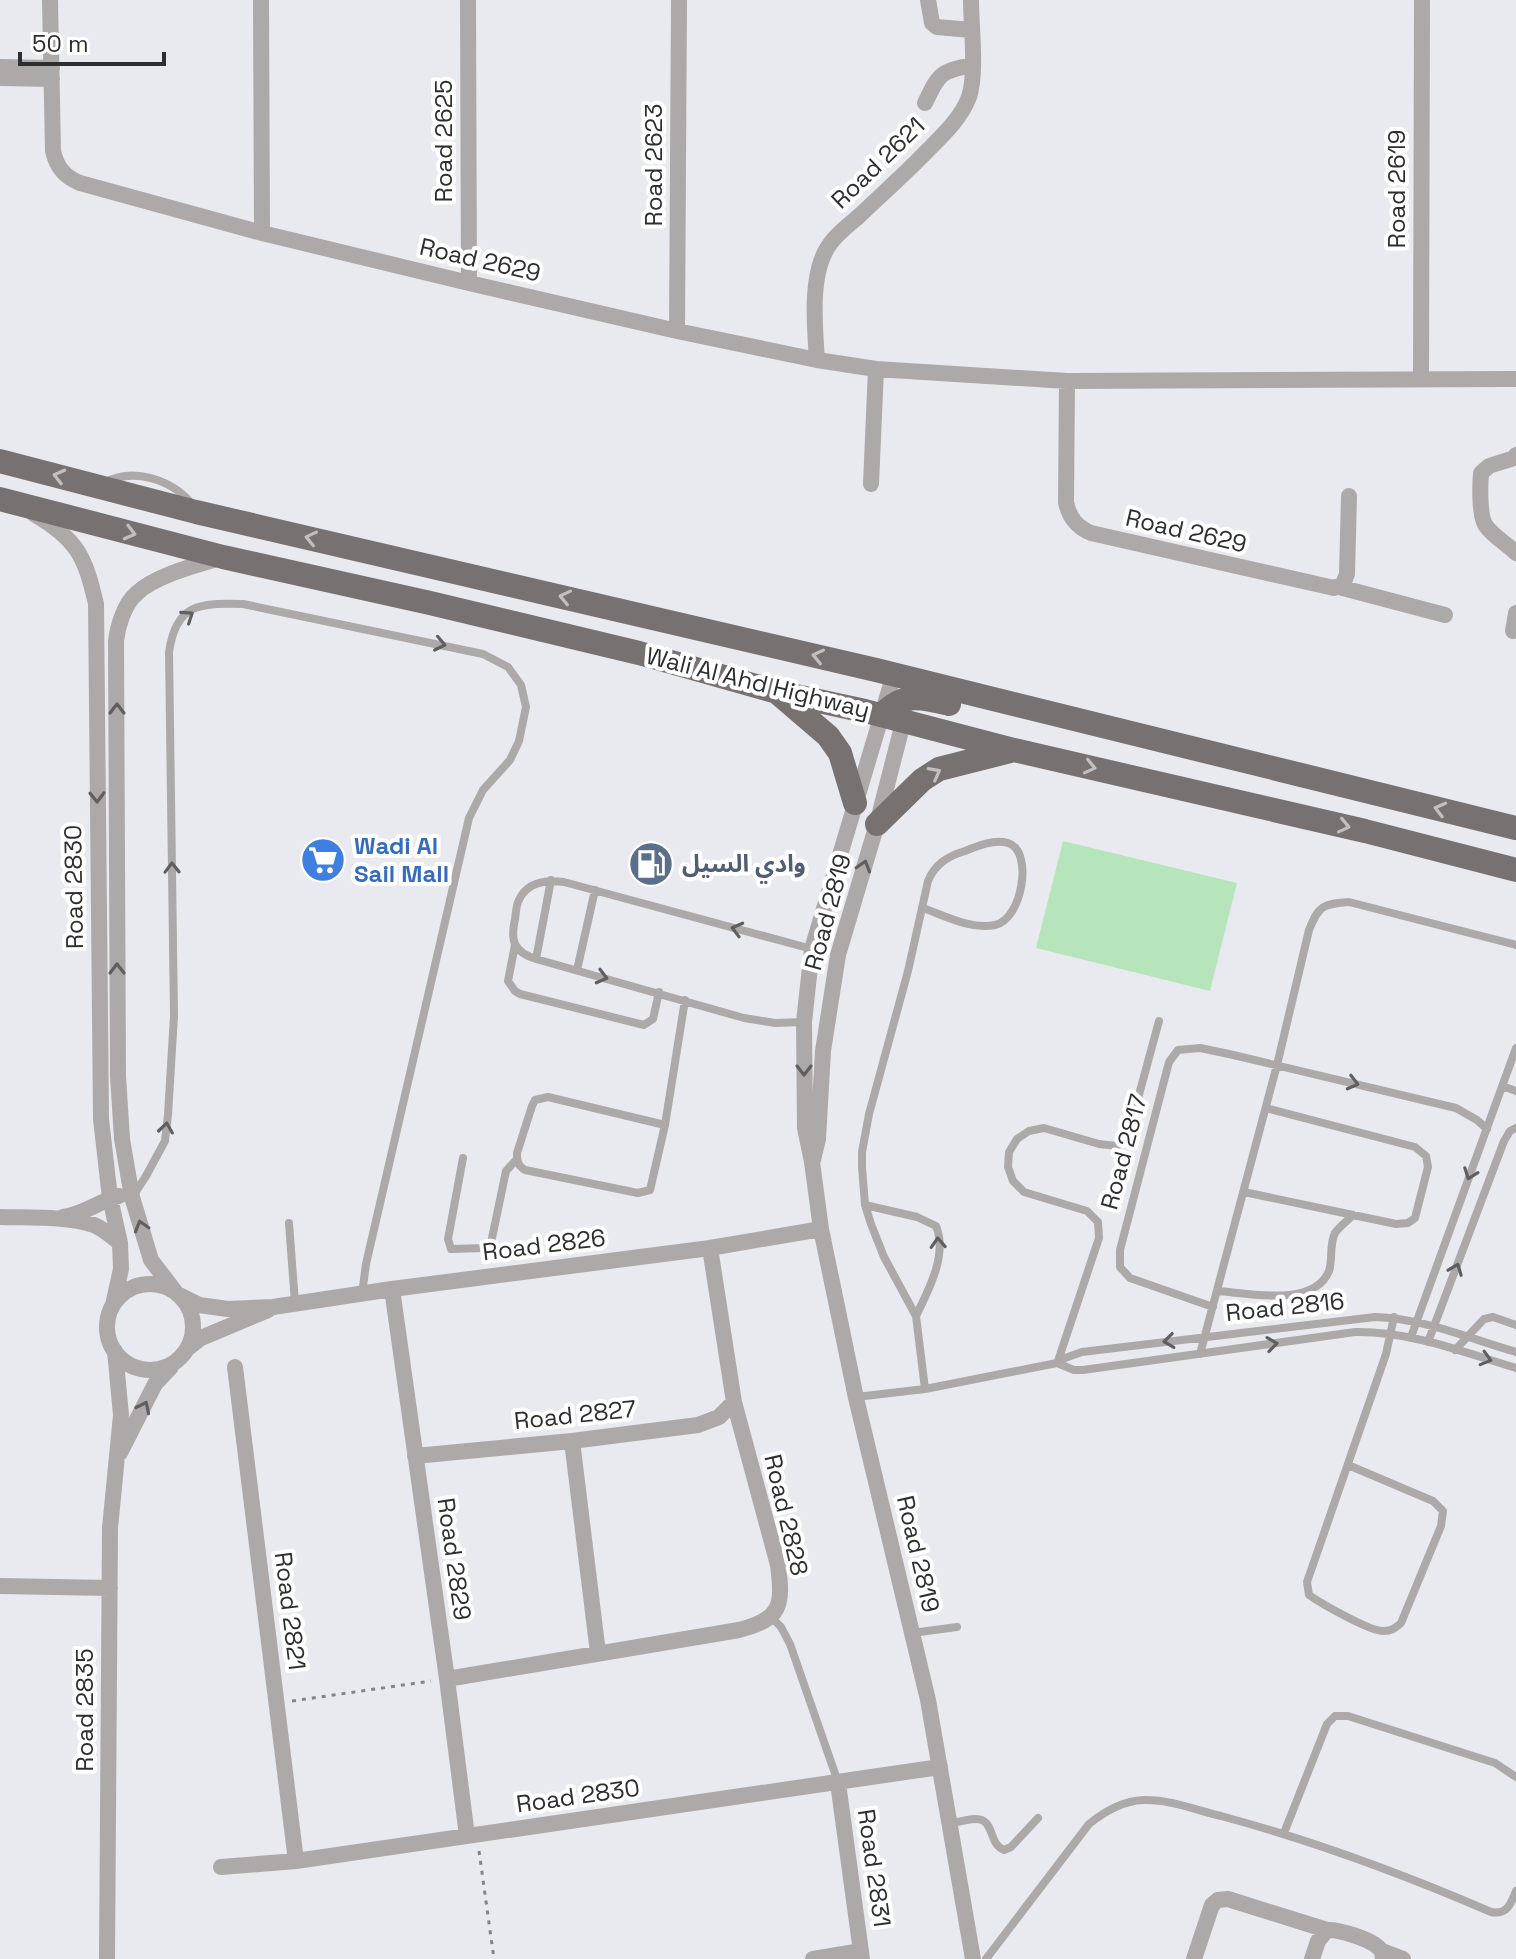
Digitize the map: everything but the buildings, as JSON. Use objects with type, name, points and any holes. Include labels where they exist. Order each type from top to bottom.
[{"type":"main road","name":"Wali Al Ahd Highway","points":[[0,461],[901,697],[1179,746],[1516,828]]},
{"type":"main road","name":"Wali Al Ahd Highway","points":[[8,501],[223,557],[639,653],[777,692],[901,697],[1014,750],[1365,831],[1516,870]]},
{"type":"main road","points":[[777,692],[828,736],[840,753],[855,803]]},
{"type":"main road","points":[[877,824],[922,780],[939,769],[1014,750]]},
{"type":"street","name":"Road 2629","points":[[50,0],[53,151],[65,175],[80,183],[262,233],[677,331],[876,369],[1067,381],[1516,379]]},
{"type":"street","points":[[261,0],[262,233]]},
{"type":"street","name":"Road 2625","points":[[468,0],[469,283]]},
{"type":"street","name":"Road 2623","points":[[677,331],[679,0]]},
{"type":"street","points":[[928,0],[932,23],[937,27],[971,30]]},
{"type":"street","name":"Road 2621","points":[[817,360],[817,272],[825,251],[950,128],[970,94],[973,65],[971,0]]},
{"type":"street","name":"Road 2619","points":[[1421,378],[1422,0]]},
{"type":"street","points":[[925,103],[937,78],[952,69],[973,65]]},
{"type":"street","points":[[0,67],[52,74]]},
{"type":"street","points":[[0,78],[52,74]]},
{"type":"street","points":[[871,484],[876,369]]},
{"type":"street","name":"Road 2629","points":[[1067,381],[1066,502],[1071,518],[1083,530],[1329,588],[1339,587],[1445,615]]},
{"type":"street","points":[[1516,455],[1489,466],[1481,473],[1480,482],[1485,525],[1516,553]]},
{"type":"street","points":[[1339,587],[1347,574],[1349,496]]},
{"type":"street","name":"Road 2830","points":[[8,501],[50,523],[72,541],[86,565],[96,604],[101,1119],[110,1198],[120,1243],[121,1269],[113,1305]]},
{"type":"street","name":"Road 2830","points":[[177,1294],[151,1260],[132,1197],[122,1139],[118,1076],[116,641],[118,623],[135,594],[161,578],[223,557]]},
{"type":"street","points":[[1513,631],[1516,613]]},
{"type":"street","name":"Road 2819","points":[[901,697],[855,803],[812,949],[804,1022],[805,1128],[821,1229],[856,1398],[928,1700],[973,1959]]},
{"type":"street","name":"Road 2819","points":[[812,1162],[818,1139],[822,1067],[838,955],[877,824],[901,697]]},
{"type":"street","points":[[812,949],[838,955]]},
{"type":"street","points":[[804,1022],[828,1019]]},
{"type":"street","points":[[53,1218],[83,1212],[110,1198],[132,1197]]},
{"type":"street","points":[[0,1217],[53,1218],[94,1225],[120,1243]]},
{"type":"street","name":"Road 2826","points":[[177,1294],[199,1305],[228,1309],[273,1307],[710,1248],[821,1229]]},
{"type":"street","name":"Road 2828","points":[[710,1248],[734,1402],[778,1565],[779,1604],[771,1617]]},
{"type":"street","points":[[155,1284],[177,1294],[191,1314],[193,1325],[192,1338],[183,1354],[169,1365],[157,1369],[133,1366],[123,1360],[109,1340],[107,1328],[113,1305],[121,1295],[143,1285],[155,1284]]},
{"type":"street","name":"Road 2829","points":[[392,1289],[472,1836]]},
{"type":"street","name":"Road 2826","points":[[183,1354],[201,1338],[273,1307]]},
{"type":"street","name":"Road 2835","points":[[107,1959],[110,1528],[121,1415],[115,1351]]},
{"type":"street","name":"Road 2835","points":[[116,1462],[155,1384],[183,1354]]},
{"type":"street","name":"Road 2821","points":[[235,1367],[296,1861]]},
{"type":"street","name":"Road 2827","points":[[415,1456],[698,1425],[719,1417],[734,1402]]},
{"type":"street","points":[[572,1441],[598,1653]]},
{"type":"street","points":[[0,1586],[110,1588]]},
{"type":"street","points":[[447,1679],[739,1630],[756,1626],[771,1617]]},
{"type":"street","name":"Road 2830","points":[[221,1867],[296,1861],[940,1767]]},
{"type":"street","name":"Road 2831","points":[[838,1783],[861,1955]]},
{"type":"street","points":[[1194,1959],[1212,1905],[1218,1900],[1228,1899],[1327,1930],[1336,1929],[1376,1945],[1382,1955],[1403,1959]]},
{"type":"street","points":[[1312,1959],[1318,1941],[1327,1930]]},
{"type":"street","points":[[813,1959],[861,1955]]},
{"type":"lane","points":[[132,1197],[165,1141],[168,1115],[174,1016],[169,652],[175,625],[187,613],[211,604],[243,604],[483,654],[508,667],[521,685],[526,707],[519,741],[510,760],[483,790],[469,818],[366,1264],[362,1294]]},
{"type":"lane","points":[[923,908],[954,920],[982,926],[1000,925],[1013,913],[1019,895],[1020,852],[1010,844],[987,844],[948,857],[932,872],[869,1114],[862,1152],[865,1205],[884,1257],[916,1316],[925,1389]]},
{"type":"lane","points":[[804,1022],[759,1021],[536,959],[524,955],[515,945],[512,934],[519,900],[538,883],[551,880],[812,949]]},
{"type":"lane","points":[[536,959],[551,880]]},
{"type":"lane","points":[[577,970],[595,890]]},
{"type":"lane","points":[[1200,1354],[1315,915],[1328,903],[1349,902],[1516,945]]},
{"type":"lane","points":[[515,945],[508,981],[520,994],[644,1025],[653,1019],[659,992]]},
{"type":"lane","points":[[665,1125],[548,1097],[541,1098],[535,1100],[532,1106],[517,1159],[519,1166],[525,1170],[638,1193],[650,1190],[665,1125],[685,1000]]},
{"type":"lane","points":[[1057,1363],[1099,1238],[1098,1222],[1087,1211],[1024,1192],[1013,1181],[1008,1167],[1009,1152],[1017,1139],[1029,1131],[1044,1128],[1099,1144],[1117,1146],[1127,1139],[1159,1021]]},
{"type":"lane","name":"Road 2817","points":[[1213,1307],[1130,1278],[1120,1267],[1120,1250],[1169,1062],[1178,1050],[1200,1048],[1277,1065]]},
{"type":"lane","points":[[1411,1337],[1516,1048]]},
{"type":"lane","points":[[1277,1065],[1456,1108],[1487,1129]]},
{"type":"lane","points":[[1502,1086],[1516,1091]]},
{"type":"lane","points":[[1244,1192],[1396,1224],[1408,1223],[1415,1218],[1428,1167],[1426,1156],[1415,1147],[1266,1108]]},
{"type":"lane","points":[[1428,1342],[1504,1141],[1516,1128]]},
{"type":"lane","points":[[463,1158],[448,1239],[451,1249],[485,1248],[491,1243],[506,1171],[517,1159]]},
{"type":"lane","points":[[865,1205],[917,1217],[936,1226],[940,1238],[939,1258],[916,1316]]},
{"type":"lane","points":[[1217,1291],[1289,1295],[1311,1291],[1322,1283],[1330,1269],[1335,1233],[1353,1215]]},
{"type":"lane","points":[[289,1223],[295,1304]]},
{"type":"lane","name":"Road 2816","points":[[856,1398],[925,1389],[1057,1363],[1082,1352],[1375,1317],[1417,1322],[1516,1352]]},
{"type":"lane","points":[[1348,1465],[1433,1501],[1443,1511],[1441,1526],[1401,1623],[1393,1630],[1380,1632],[1321,1603],[1309,1595],[1307,1582],[1386,1354],[1394,1317]]},
{"type":"lane","points":[[1455,1350],[1484,1319],[1498,1318],[1516,1325]]},
{"type":"lane","name":"Road 2816","points":[[1057,1363],[1083,1370],[1355,1332],[1411,1337],[1516,1368]]},
{"type":"lane","points":[[771,1617],[781,1627],[790,1644],[838,1783]]},
{"type":"lane","points":[[912,1633],[957,1627]]},
{"type":"lane","points":[[1284,1833],[1327,1724],[1335,1716],[1348,1716],[1495,1763],[1516,1777]]},
{"type":"lane","points":[[986,1959],[1089,1824],[1109,1809],[1146,1800],[1284,1833],[1367,1861],[1491,1912],[1498,1913],[1509,1907],[1516,1891]]},
{"type":"lane","points":[[950,1824],[974,1819],[983,1821],[996,1845],[1004,1850],[1011,1847],[1038,1818]]},
{"type":"path","points":[[277,1703],[447,1679]]},
{"type":"path","points":[[472,1836],[494,1959]]},
{"type":"green space","points":[[1063,841],[1237,883],[1210,991],[1036,948]]},
{"type":"place","name":"Wadi Al Sail Mall","points":[[323,860]]},
{"type":"place","name":"وادي السيل","points":[[651,864]]}]
